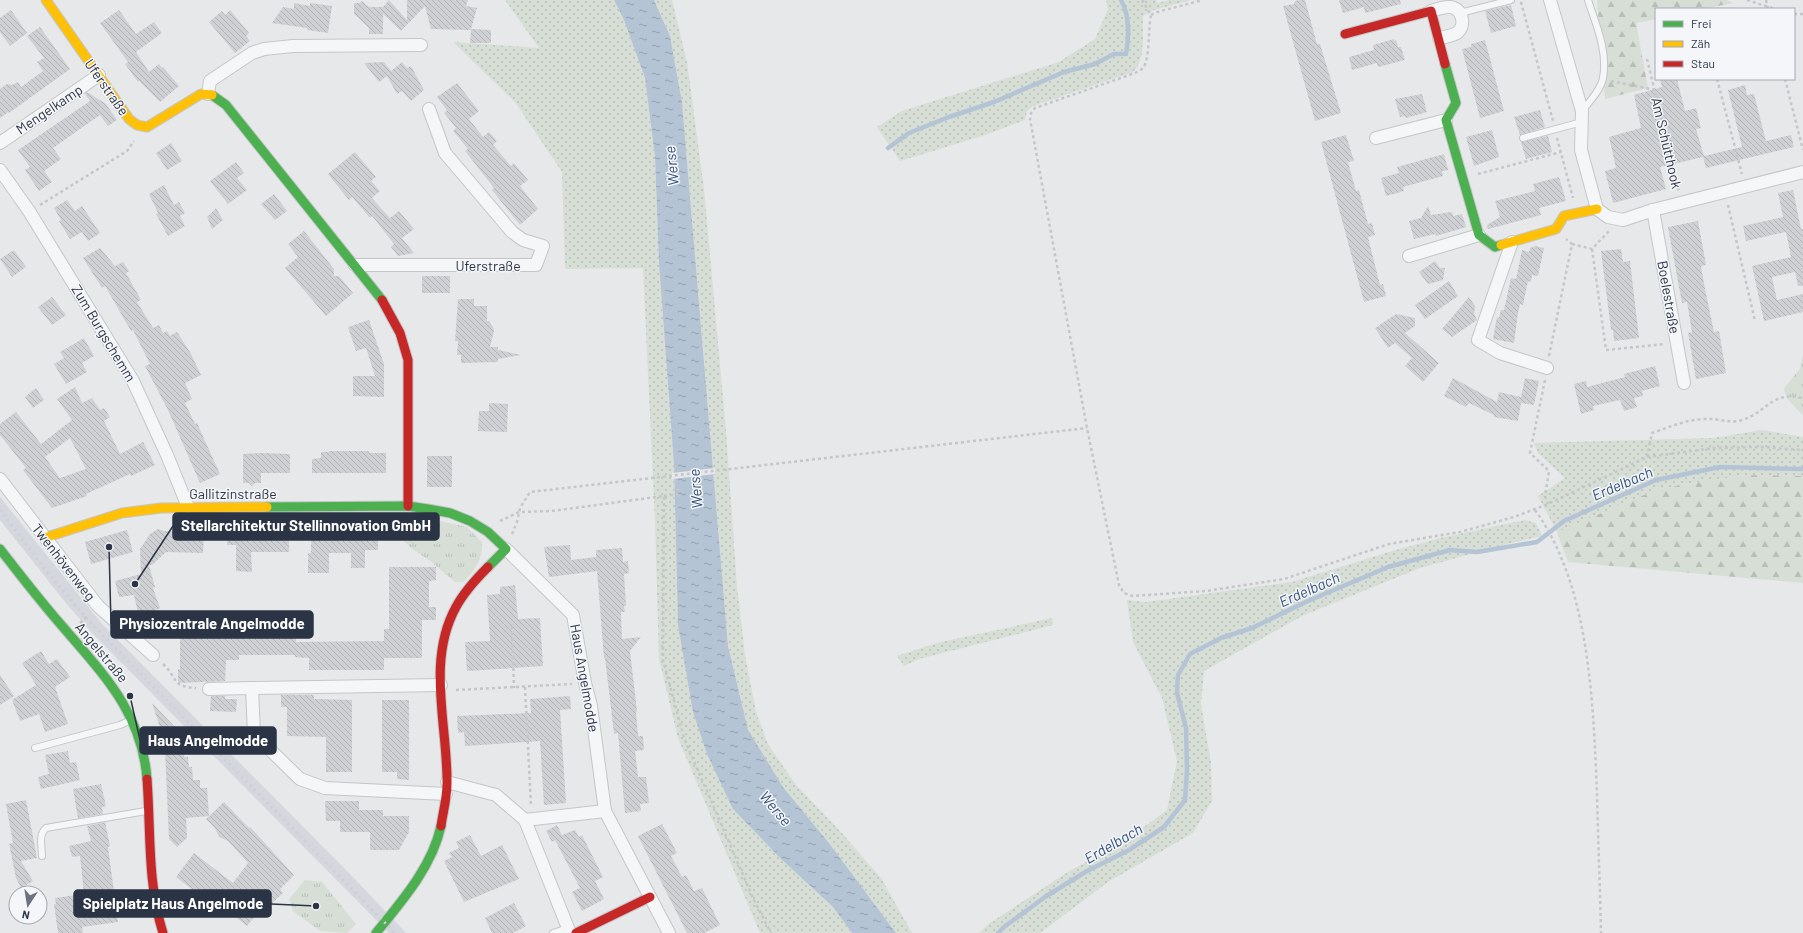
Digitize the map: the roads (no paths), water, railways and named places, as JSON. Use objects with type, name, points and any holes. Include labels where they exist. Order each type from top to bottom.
[{"type":"street","name":"Uferstraße","points":[[46,0],[129,119],[141,127],[147,127],[201,94],[208,94]]},
{"type":"street","points":[[1431,11],[1456,102],[1446,120],[1478,235],[1495,247],[1556,229],[1564,216],[1597,209],[1581,150],[1582,116],[1550,0]]},
{"type":"street","points":[[1345,34],[1431,11],[1449,7],[1453,8],[1460,13],[1463,22],[1460,30],[1452,35],[1439,38]]},
{"type":"street","points":[[408,506],[408,360],[400,333],[385,304],[355,265],[226,105],[217,97],[208,94],[210,81],[252,53],[264,49],[293,46],[421,46]]},
{"type":"street","name":"Mengelkamp","points":[[0,143],[99,75]]},
{"type":"street","name":"Uferstraße","points":[[355,265],[536,265],[543,246],[523,240],[512,232],[445,153],[429,109]]},
{"type":"street","points":[[1376,138],[1446,120]]},
{"type":"street","name":"Zum Burgschemm","points":[[0,170],[29,211],[133,381],[168,455],[188,507]]},
{"type":"street","name":"Am Schütthook","points":[[1597,209],[1608,217],[1621,219],[1803,172]]},
{"type":"street","name":"Boelestraße","points":[[1653,210],[1684,383]]},
{"type":"street","points":[[1409,256],[1478,235]]},
{"type":"street","points":[[1512,242],[1478,340],[1500,353],[1547,368]]},
{"type":"street","name":"Twenhövenweg","points":[[0,479],[44,538],[98,606],[153,655]]},
{"type":"street","name":"Gallitzinstraße","points":[[44,538],[122,513],[161,508],[408,506],[427,508]]},
{"type":"street","name":"Haus Angelmodde","points":[[427,508],[452,514],[479,526],[488,532],[573,615],[585,683],[591,706],[605,812],[668,933]]},
{"type":"street","points":[[376,933],[421,872],[438,837],[447,788],[441,688],[443,653],[447,632],[455,610],[476,580],[506,549]]},
{"type":"street","name":"Angelstraße","points":[[0,550],[64,628],[106,676],[120,694],[133,719],[143,752],[152,878],[155,902],[163,933]]},
{"type":"street","points":[[252,688],[254,734],[300,779],[325,788],[447,788],[496,795],[525,820],[572,931],[650,897]]},
{"type":"street","points":[[209,689],[441,688]]},
{"type":"street","points":[[525,820],[605,812]]},
{"type":"lane","points":[[1460,13],[1512,0]]},
{"type":"lane","points":[[1523,138],[1555,129],[1582,116],[1603,79],[1604,51],[1588,0]]},
{"type":"lane","points":[[35,748],[120,725],[133,719]]},
{"type":"lane","points":[[42,856],[41,838],[42,832],[46,828],[148,811]]},
{"type":"lane","points":[[553,933],[572,931]]},
{"type":"water","name":"Werse","points":[[614,0],[654,0],[670,36],[682,102],[728,646],[748,730],[783,787],[829,843],[896,933],[852,933],[833,907],[781,859],[733,809],[707,754],[693,712],[678,625],[674,465],[659,263],[655,157],[645,78],[624,20]]},
{"type":"waterway","points":[[888,148],[909,133],[949,117],[994,102],[1064,72],[1095,64],[1114,54],[1126,54],[1128,27],[1126,13],[1121,0]]},
{"type":"waterway","name":"Erdelbach","points":[[998,933],[1045,897],[1087,871],[1129,850],[1164,827],[1185,800],[1187,770],[1186,728],[1177,693],[1178,675],[1190,654],[1221,638],[1252,628],[1308,601],[1388,567],[1450,550],[1477,552],[1537,542],[1564,521],[1656,480],[1720,467],[1803,469]]},
{"type":"railway","points":[[0,510],[47,572],[90,622],[395,933]]},
{"type":"place","name":"Physiozentrale Angelmodde","points":[[109,547]]},
{"type":"place","name":"Stellarchitektur Stellinnovation GmbH","points":[[135,584]]},
{"type":"place","name":"Haus Angelmodde","points":[[130,696]]},
{"type":"place","name":"Spielplatz Haus Angelmode","points":[[316,906]]}]
